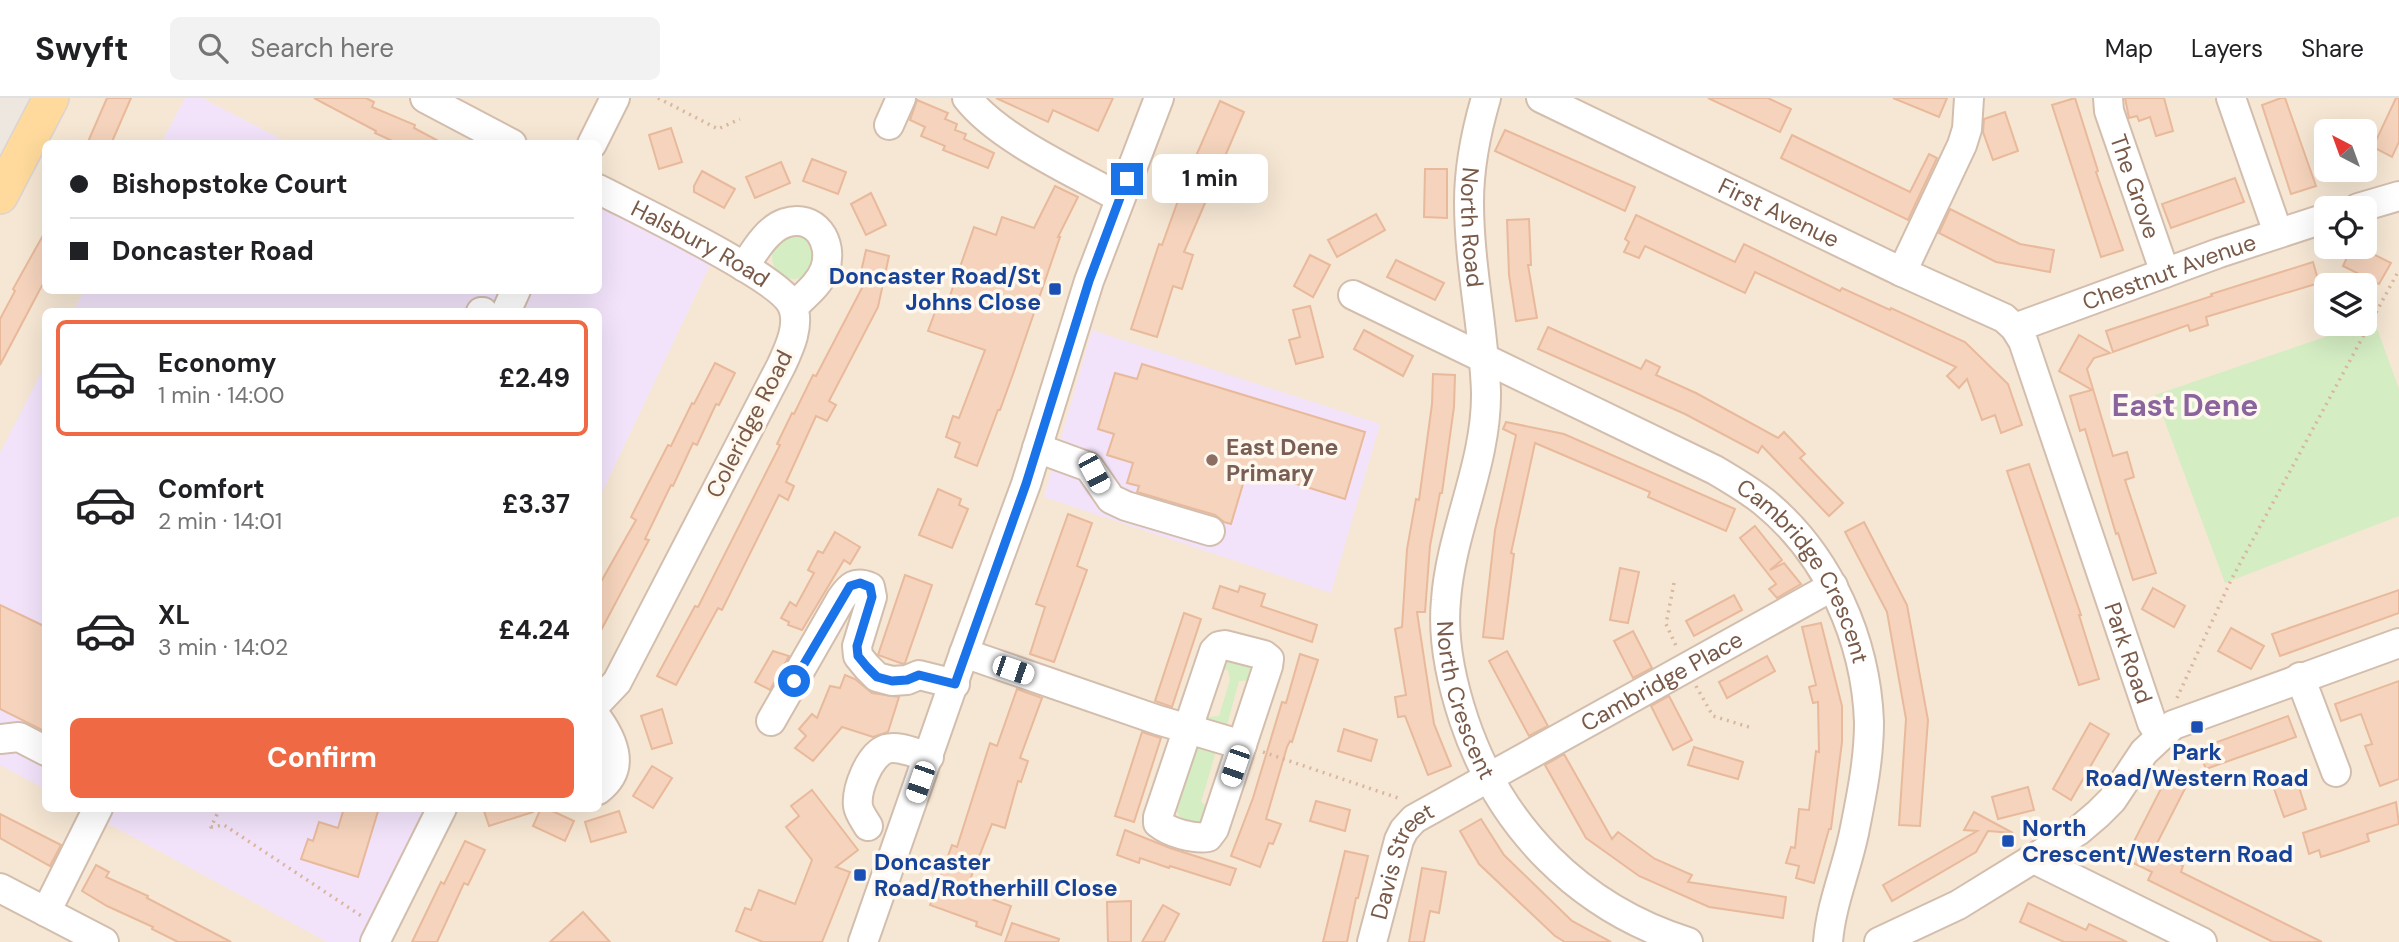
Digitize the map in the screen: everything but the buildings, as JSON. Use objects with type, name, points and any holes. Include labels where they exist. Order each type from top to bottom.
[{"type":"main road","points":[[0,196],[51,98]]},
{"type":"street","points":[[425,98],[504,140]]},
{"type":"street","points":[[594,140],[615,98]]},
{"type":"street","points":[[889,125],[901,98]]},
{"type":"street","points":[[967,98],[987,119],[1009,135],[1120,198]]},
{"type":"street","points":[[872,940],[964,653],[1026,484],[1089,281],[1159,98]]},
{"type":"street","name":"North Road","points":[[1484,360],[1474,276],[1469,200],[1473,150],[1486,98]]},
{"type":"street","name":"First Avenue","points":[[1541,98],[1902,272],[2004,318],[2015,327]]},
{"type":"street","points":[[1902,272],[1962,145],[1967,129],[1969,98]]},
{"type":"street","name":"The Grove","points":[[2108,98],[2109,111],[2165,273]]},
{"type":"street","points":[[2231,98],[2278,233]]},
{"type":"street","name":"Halsbury Road","points":[[602,191],[761,276],[793,307]]},
{"type":"street","points":[[2377,202],[2399,195]]},
{"type":"street","points":[[744,267],[770,233],[783,223],[798,221],[810,223],[820,229],[825,239],[826,266],[813,288],[793,307]]},
{"type":"street","name":"Chestnut Avenue","points":[[2015,327],[2314,222]]},
{"type":"street","name":"Cambridge Crescent","points":[[1353,295],[1678,451],[1740,485],[1789,525],[1833,586],[1849,620],[1869,720],[1868,752],[1854,832],[1833,908],[1828,942]]},
{"type":"street","name":"Coleridge Road","points":[[602,698],[617,682],[781,366],[793,333],[793,307]]},
{"type":"street","name":"Park Road","points":[[2015,327],[2023,341],[2152,723],[2160,735],[2173,724],[2399,643]]},
{"type":"street","name":"North Crescent","points":[[1484,360],[1484,425],[1446,599],[1448,660],[1470,738],[1498,797],[1525,835],[1547,858],[1579,885],[1634,920],[1688,942]]},
{"type":"street","points":[[1037,448],[1089,467],[1111,499],[1210,531]]},
{"type":"street","points":[[771,722],[841,599],[850,586],[860,583],[870,587],[872,597],[857,646],[858,656],[867,667],[877,677],[892,681],[907,680],[919,675],[955,684]]},
{"type":"street","name":"Cambridge Place","points":[[1489,779],[1833,586]]},
{"type":"street","points":[[1225,645],[1264,655],[1269,659],[1214,829],[1208,837],[1198,839],[1164,828],[1158,823],[1187,729],[1214,651],[1219,646],[1225,645]]},
{"type":"street","points":[[964,653],[1242,746]]},
{"type":"street","points":[[2300,677],[2336,772]]},
{"type":"street","points":[[602,725],[611,739],[615,771],[602,787]]},
{"type":"street","points":[[1879,942],[1958,905],[2078,831],[2112,800],[2144,752],[2160,735]]},
{"type":"street","points":[[0,739],[19,737],[42,749]]},
{"type":"street","points":[[867,825],[858,803],[860,787],[875,757],[885,749],[899,749],[929,757]]},
{"type":"street","name":"Davis Street","points":[[1372,942],[1404,830],[1424,812],[1489,779]]},
{"type":"street","points":[[46,912],[96,812]]},
{"type":"street","points":[[379,936],[440,812]]},
{"type":"street","points":[[2034,859],[2202,942]]},
{"type":"street","points":[[0,888],[104,942]]},
{"type":"path","points":[[657,98],[718,129],[740,119]]},
{"type":"path","points":[[2176,699],[2231,580],[2399,270]]},
{"type":"path","points":[[1242,746],[1398,797],[1424,812]]},
{"type":"path","points":[[217,812],[211,827],[223,825],[379,936]]},
{"type":"shaded area","points":[[0,98],[30,98],[0,159]]},
{"type":"shaded area","points":[[30,98],[2399,98],[2399,942],[0,942],[0,159]]},
{"type":"shaded area","points":[[185,98],[202,98],[283,140],[163,140]]},
{"type":"shaded area","points":[[602,205],[711,263],[602,493],[602,308],[75,308],[82,294],[602,294]]},
{"type":"shaded area","name":"East Dene Primary","points":[[1092,330],[1380,424],[1331,593],[1044,497]]},
{"type":"shaded area","points":[[42,371],[42,787],[0,765],[0,453]]},
{"type":"shaded area","points":[[87,812],[428,812],[362,942],[327,942]]},
{"type":"green space","points":[[794,235],[810,241],[816,257],[810,273],[794,279],[778,273],[772,257],[778,241]]},
{"type":"green space","points":[[2377,328],[2399,389],[2399,516],[2225,583],[2155,395],[2327,336],[2377,336]]},
{"type":"green space","points":[[1219,659],[1254,661],[1256,680],[1239,681],[1227,725],[1240,728],[1238,733],[1199,718],[1219,716],[1230,680],[1228,670],[1216,669]]},
{"type":"green space","points":[[1191,741],[1217,748],[1201,802],[1211,809],[1203,820],[1195,824],[1182,820],[1177,811],[1176,800]]},
{"type":"place","name":"Doncaster Road/St Johns Close","points":[[1055,289]]},
{"type":"place","name":"East Dene Primary","points":[[1212,460]]},
{"type":"place","name":"Park Road/Western Road","points":[[2197,727]]},
{"type":"place","name":"North Crescent/Western Road","points":[[2008,841]]},
{"type":"place","name":"Doncaster Road/Rotherhill Close","points":[[860,875]]},
{"type":"district","name":"East Dene","points":[[2185,406]]},
{"type":"route","points":[[794,681],[841,599],[850,586],[860,583],[870,587],[872,597],[857,646],[858,656],[867,667],[877,677],[892,681],[907,680],[919,675],[955,684],[1026,484],[1089,281],[1127,179]]}]
